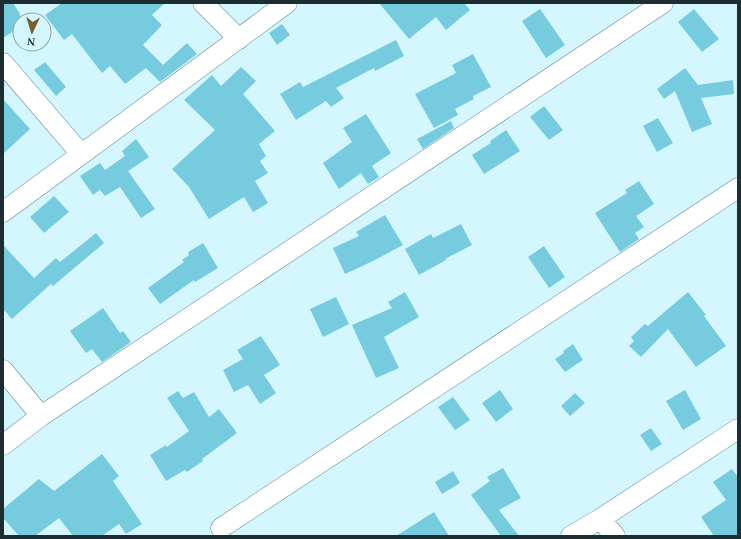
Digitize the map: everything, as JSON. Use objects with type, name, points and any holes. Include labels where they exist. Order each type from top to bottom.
[{"type":"street","points":[[203,3],[238,39]]},
{"type":"street","points":[[3,212],[286,3]]},
{"type":"street","points":[[3,445],[41,416],[663,3]]},
{"type":"street","points":[[3,63],[82,154]]},
{"type":"street","points":[[221,528],[738,188]]},
{"type":"street","points":[[3,370],[41,416]]},
{"type":"street","points":[[572,536],[738,429]]},
{"type":"street","points":[[600,519],[615,536]]},
{"type":"building","points":[[3,3],[13,3],[19,12],[12,12],[12,32],[3,38]]},
{"type":"building","points":[[62,3],[165,3],[152,15],[162,25],[143,45],[163,65],[187,43],[197,54],[160,82],[146,68],[125,84],[110,66],[102,73],[72,34],[64,40],[52,24],[52,12],[49,12]]},
{"type":"building","points":[[379,3],[464,3],[470,10],[446,30],[436,17],[409,39]]},
{"type":"building","points":[[540,9],[565,45],[546,58],[522,21]]},
{"type":"building","points":[[694,9],[719,39],[702,52],[678,22]]},
{"type":"building","points":[[282,24],[290,35],[277,45],[269,33]]},
{"type":"building","points":[[396,40],[404,56],[375,71],[374,68],[336,88],[344,98],[331,107],[326,101],[296,120],[280,94],[300,82],[303,87]]},
{"type":"building","points":[[473,54],[491,87],[473,96],[474,99],[455,109],[458,115],[434,128],[415,94],[456,73],[452,65]]},
{"type":"building","points":[[45,62],[66,87],[56,96],[34,70]]},
{"type":"building","points":[[241,67],[256,81],[243,94],[275,131],[259,144],[266,156],[260,161],[268,173],[255,181],[268,203],[253,212],[244,197],[209,219],[189,187],[172,169],[215,130],[184,100],[212,75],[221,86]]},
{"type":"building","points":[[685,68],[698,85],[733,80],[734,94],[701,98],[712,124],[692,132],[675,91],[664,99],[657,89]]},
{"type":"building","points":[[3,99],[30,129],[3,154]]},
{"type":"building","points":[[544,106],[563,130],[549,140],[530,117]]},
{"type":"building","points":[[366,114],[391,153],[372,166],[379,177],[368,184],[361,173],[339,189],[323,163],[352,142],[343,128]]},
{"type":"building","points":[[658,118],[673,143],[657,152],[643,126]]},
{"type":"building","points":[[451,121],[454,128],[423,149],[417,139]]},
{"type":"building","points":[[506,130],[520,151],[484,174],[472,155],[491,143],[490,141]]},
{"type":"building","points":[[136,139],[149,157],[128,171],[155,209],[141,218],[120,187],[105,196],[100,190],[93,195],[80,176],[100,163],[105,170],[125,156],[122,151]]},
{"type":"building","points":[[639,181],[654,204],[636,216],[644,227],[635,233],[639,239],[620,252],[595,213],[627,193],[625,190]]},
{"type":"building","points":[[54,196],[69,212],[44,233],[30,217]]},
{"type":"building","points":[[385,215],[403,245],[345,274],[333,248],[359,236],[356,232]]},
{"type":"building","points":[[461,224],[472,245],[419,275],[405,249],[431,234],[433,238]]},
{"type":"building","points":[[96,233],[104,243],[53,286],[51,284],[12,319],[3,309],[3,245],[34,278],[56,258],[60,262]]},
{"type":"building","points":[[203,243],[218,268],[195,282],[194,280],[160,304],[148,288],[184,262],[182,260],[189,255],[188,252]]},
{"type":"building","points":[[544,246],[565,277],[549,288],[528,257]]},
{"type":"building","points":[[405,292],[419,317],[384,337],[399,368],[376,378],[352,325],[392,308],[388,302]]},
{"type":"building","points":[[688,292],[706,315],[704,316],[726,346],[696,367],[668,329],[641,357],[629,346],[634,341],[631,337],[645,324],[648,326]]},
{"type":"building","points":[[336,297],[349,324],[323,337],[310,309]]},
{"type":"building","points":[[103,308],[120,333],[123,331],[131,342],[102,362],[92,349],[86,353],[70,331]]},
{"type":"building","points":[[261,336],[280,365],[264,375],[276,393],[260,404],[248,385],[234,392],[223,370],[243,359],[237,350]]},
{"type":"building","points":[[573,344],[583,360],[565,372],[555,359]]},
{"type":"building","points":[[500,390],[513,409],[496,422],[482,403]]},
{"type":"building","points":[[685,390],[701,419],[683,430],[666,401]]},
{"type":"building","points":[[178,391],[183,398],[194,392],[209,417],[219,409],[237,433],[187,472],[185,470],[166,481],[150,455],[166,445],[167,447],[189,431],[167,398]]},
{"type":"building","points":[[575,393],[585,403],[570,416],[561,406]]},
{"type":"building","points":[[453,397],[470,420],[455,430],[438,407]]},
{"type":"building","points":[[651,428],[662,444],[651,451],[640,435]]},
{"type":"building","points":[[102,454],[119,476],[113,481],[142,524],[126,534],[119,524],[102,536],[73,536],[59,518],[35,536],[19,536],[3,518],[3,509],[39,479],[54,491]]},
{"type":"building","points":[[503,468],[521,498],[499,510],[519,536],[501,536],[471,495],[490,481],[487,477]]},
{"type":"building","points":[[732,469],[738,477],[738,536],[714,536],[701,517],[726,500],[713,482]]},
{"type":"building","points":[[453,471],[460,483],[442,494],[435,482]]},
{"type":"building","points":[[434,512],[449,536],[396,536]]}]
